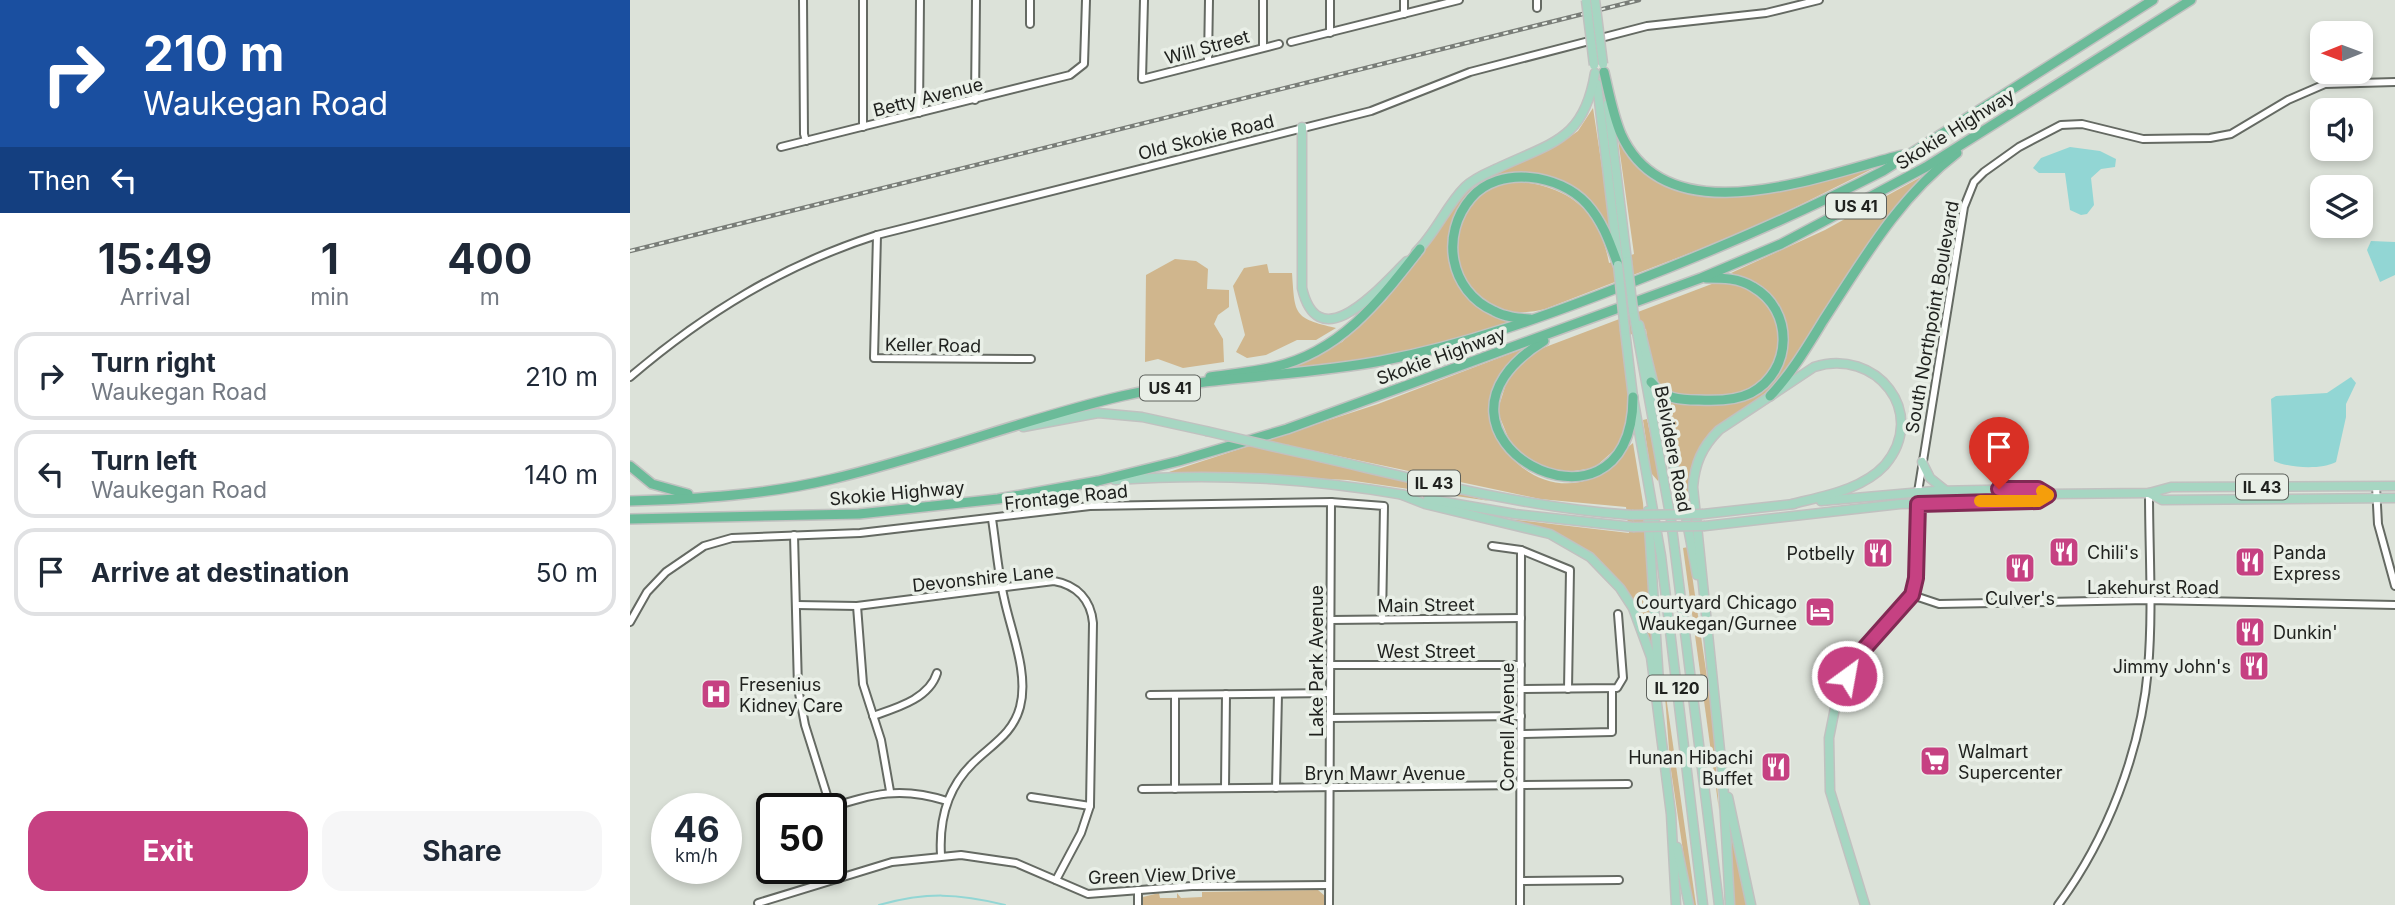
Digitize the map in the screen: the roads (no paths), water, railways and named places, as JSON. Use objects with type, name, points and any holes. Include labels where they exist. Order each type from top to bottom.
[{"type":"highway","points":[[2092,38],[2143,0]]},
{"type":"highway","name":"Skokie Highway","points":[[630,501],[705,498],[766,491],[853,474],[1037,417],[1126,395],[1384,360],[1535,320],[1727,244],[1843,191],[1910,153],[2153,0]]},
{"type":"highway","name":"Skokie Highway","points":[[630,519],[791,517],[894,511],[998,499],[1098,481],[1179,461],[1287,429],[1701,278],[1843,213],[1916,173],[2191,0]]},
{"type":"highway","points":[[1599,68],[1615,116],[1631,151],[1661,177],[1678,186],[1722,192],[1772,188],[1830,176],[1910,153]]},
{"type":"highway","points":[[1770,396],[1791,371],[1892,216],[1940,166],[2003,118]]},
{"type":"highway","points":[[1535,320],[1504,315],[1484,306],[1472,296],[1457,274],[1452,254],[1454,231],[1465,207],[1480,190],[1494,182],[1523,177],[1540,178],[1571,191],[1600,221],[1623,263]]},
{"type":"highway","points":[[1126,395],[1174,382],[1276,367],[1320,349],[1348,332],[1374,309],[1420,249]]},
{"type":"highway","points":[[1651,382],[1659,392],[1672,398],[1724,400],[1751,393],[1776,369],[1782,351],[1783,335],[1780,317],[1770,301],[1744,282],[1701,278]]},
{"type":"highway","points":[[1563,329],[1518,357],[1505,373],[1497,395],[1496,418],[1500,433],[1519,461],[1546,474],[1569,478],[1602,468],[1628,436],[1633,419],[1633,397]]},
{"type":"highway","points":[[630,466],[652,484],[683,494],[748,489],[766,491]]},
{"type":"main road","name":"Belvidere Road","points":[[1586,0],[1599,68]]},
{"type":"main road","name":"Belvidere Road","points":[[1595,0],[1599,68],[1623,263],[1673,532],[1719,905]]},
{"type":"main road","points":[[1303,127],[1302,288],[1305,302],[1312,312],[1321,318],[1337,318],[1351,313],[1420,249],[1466,187],[1480,176],[1563,137],[1576,126],[1589,102],[1599,68]]},
{"type":"main road","name":"Belvidere Road","points":[[1623,263],[1625,331],[1633,397],[1661,556],[1703,905]]},
{"type":"main road","points":[[1637,328],[1686,517],[1707,633]]},
{"type":"main road","points":[[1730,905],[1723,780],[1693,487],[1696,467],[1707,441],[1719,430],[1814,367],[1827,363],[1849,362],[1863,366],[1889,387],[1898,409],[1898,434],[1893,451],[1874,474],[1835,493],[1792,504]]},
{"type":"main road","name":"IL 43","points":[[960,442],[1098,413],[1142,417],[1503,498],[1566,509],[1632,515],[1703,514],[1945,490],[2038,489],[2048,495],[2149,493],[2171,487],[2395,486]]},
{"type":"main road","points":[[1922,462],[1930,478],[1945,490]]},
{"type":"main road","points":[[1645,471],[1662,739]]},
{"type":"main road","name":"IL 43","points":[[1098,481],[1158,477],[1297,479],[1515,514],[1633,527],[1705,526],[1918,504]]},
{"type":"main road","points":[[1865,905],[1830,791],[1829,738],[1837,698],[1856,658],[1912,595],[1916,578],[1918,492]]},
{"type":"main road","name":"IL 43","points":[[2149,493],[2162,500],[2395,498]]},
{"type":"main road","points":[[1402,495],[1550,534],[1603,568],[1621,589],[1645,634],[1651,657],[1671,814],[1676,905]]},
{"type":"main road","points":[[1918,504],[2038,501],[2048,495]]},
{"type":"main road","points":[[1723,780],[1738,832],[1751,905]]},
{"type":"main road","points":[[1671,814],[1689,905]]},
{"type":"street","points":[[803,0],[806,141]]},
{"type":"street","points":[[863,0],[863,127]]},
{"type":"street","points":[[919,113],[920,0]]},
{"type":"street","points":[[975,100],[976,0]]},
{"type":"street","points":[[1030,0],[1030,24]]},
{"type":"street","name":"Betty Avenue","points":[[781,147],[1055,79],[1080,68],[1086,53],[1086,0]]},
{"type":"street","name":"Will Street","points":[[1144,0],[1142,79],[1279,44]]},
{"type":"street","points":[[1208,61],[1209,0]]},
{"type":"street","points":[[1263,0],[1263,46]]},
{"type":"street","points":[[1330,0],[1330,33]]},
{"type":"street","points":[[1404,0],[1404,14]]},
{"type":"street","points":[[1291,42],[1459,0]]},
{"type":"street","name":"Old Skokie Road","points":[[630,377],[679,336],[731,300],[807,260],[877,235],[1396,103],[1470,72],[1647,26],[1766,13],[1819,0]]},
{"type":"street","name":"South Northpoint Boulevard","points":[[1918,492],[1964,207],[1974,182],[1984,172],[2028,142],[2061,125],[2082,124],[2143,139],[2210,138],[2231,134],[2287,100],[2325,84],[2395,82]]},
{"type":"street","name":"Keller Road","points":[[877,235],[874,358],[1031,359]]},
{"type":"street","points":[[2376,486],[2382,550],[2395,586]]},
{"type":"street","points":[[2059,905],[2100,838],[2135,738],[2148,672],[2149,493]]},
{"type":"street","name":"Frontage Road","points":[[630,622],[647,593],[666,572],[694,551],[732,538],[872,531],[1090,506],[1331,502],[1384,506],[1381,620]]},
{"type":"street","name":"Lake Park Avenue","points":[[1329,905],[1331,502]]},
{"type":"street","points":[[941,855],[941,832],[947,801],[964,773],[1002,739],[1019,710],[1021,670],[1002,588],[992,519]]},
{"type":"street","points":[[794,536],[796,666],[800,704],[826,793]]},
{"type":"street","points":[[1492,546],[1521,550],[1570,570],[1569,689]]},
{"type":"street","name":"Cornell Avenue","points":[[1520,905],[1521,550]]},
{"type":"street","name":"Devonshire Lane","points":[[797,606],[858,606],[1064,583],[1080,593],[1092,612],[1090,806],[1081,833],[1056,880]]},
{"type":"street","name":"Lakehurst Road","points":[[1912,595],[1939,604],[2148,600],[2395,605]]},
{"type":"street","points":[[858,606],[863,684],[887,764],[890,791]]},
{"type":"street","points":[[1521,689],[1617,688],[1623,678],[1618,614]]},
{"type":"street","name":"Main Street","points":[[1331,620],[1521,618]]},
{"type":"street","name":"West Street","points":[[1330,665],[1521,665]]},
{"type":"street","points":[[873,716],[920,696],[931,686],[937,673]]},
{"type":"street","points":[[1521,734],[1612,731],[1612,689]]},
{"type":"street","points":[[1150,695],[1330,693]]},
{"type":"street","points":[[1226,694],[1226,788]]},
{"type":"street","points":[[1276,788],[1278,694]]},
{"type":"street","points":[[1175,695],[1175,789]]},
{"type":"street","points":[[1330,718],[1521,716]]},
{"type":"street","name":"Bryn Mawr Avenue","points":[[1142,789],[1628,784]]},
{"type":"street","points":[[847,803],[890,791],[924,794],[947,801]]},
{"type":"street","points":[[1031,797],[1090,806]]},
{"type":"street","name":"Green View Drive","points":[[758,903],[892,862],[941,855],[996,859],[1088,894],[1138,890],[1329,885]]},
{"type":"street","points":[[1521,881],[1619,880]]},
{"type":"street","points":[[1138,890],[1138,905]]},
{"type":"water","points":[[2070,147],[2100,151],[2116,159],[2115,167],[2101,169],[2091,178],[2094,205],[2087,214],[2081,215],[2070,210],[2065,173],[2039,173],[2033,168],[2041,158]]},
{"type":"water","points":[[2371,241],[2395,242],[2395,275],[2380,282],[2367,250]]},
{"type":"water","points":[[2351,377],[2356,383],[2346,404],[2346,417],[2336,462],[2305,467],[2274,461],[2271,399],[2276,396],[2327,393]]},
{"type":"waterway","points":[[879,905],[927,896],[957,896],[1005,905]]},
{"type":"railway","points":[[630,251],[1639,0]]},
{"type":"place","name":"Chili's","points":[[2064,552]]},
{"type":"place","name":"Potbelly","points":[[1878,553]]},
{"type":"place","name":"Panda Express","points":[[2250,562]]},
{"type":"place","name":"Culver's","points":[[2020,568]]},
{"type":"place","name":"Courtyard Chicago Waukegan/Gurnee","points":[[1820,612]]},
{"type":"place","name":"Dunkin'","points":[[2250,632]]},
{"type":"place","name":"Jimmy John's","points":[[2254,666]]},
{"type":"place","name":"Fresenius Kidney Care","points":[[716,694]]},
{"type":"place","name":"Walmart Supercenter","points":[[1935,761]]},
{"type":"place","name":"Hunan Hibachi Buffet","points":[[1776,767]]}]
